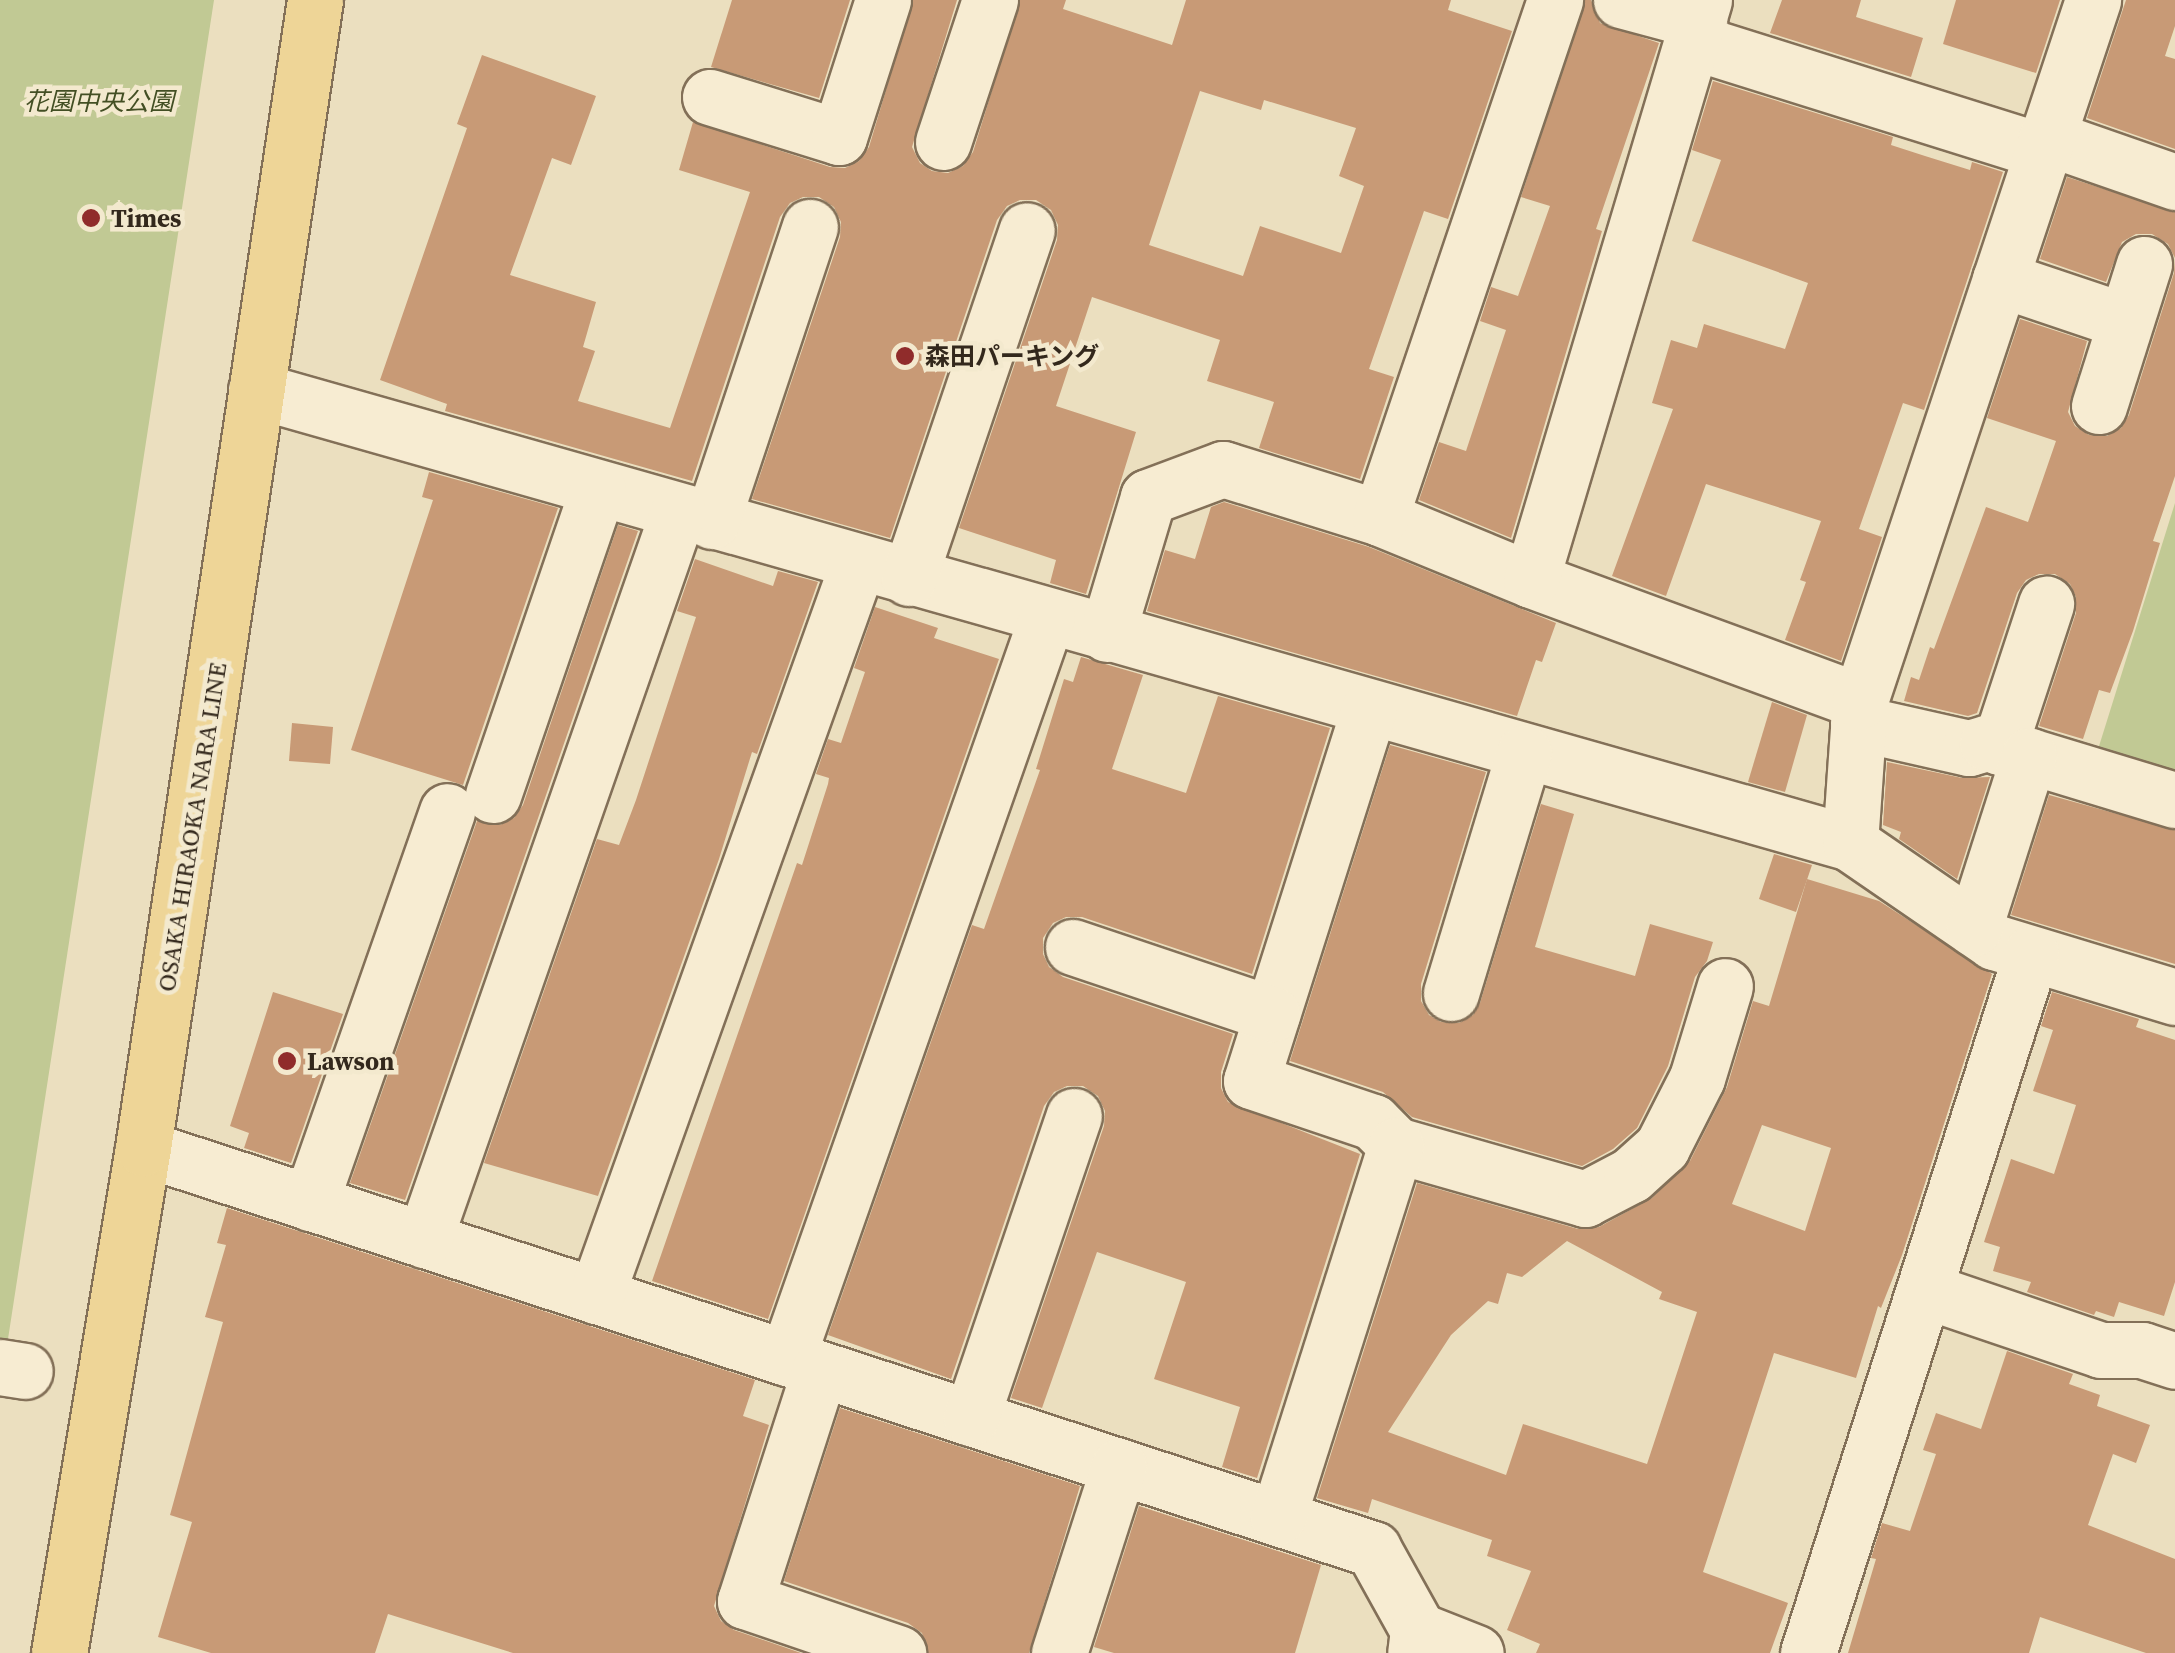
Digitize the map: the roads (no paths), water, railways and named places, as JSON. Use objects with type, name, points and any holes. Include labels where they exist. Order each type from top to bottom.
[{"type":"main road","name":"OSAKA HIRAOKA NARA LINE","points":[[59,1653],[144,1148],[314,0]]},
{"type":"street","points":[[710,97],[839,138],[883,0]]},
{"type":"street","points":[[943,142],[990,0]]},
{"type":"street","points":[[1380,518],[1555,0]]},
{"type":"street","points":[[1621,0],[1699,21],[2044,144],[2175,182]]},
{"type":"street","points":[[1850,843],[1859,712],[2093,0]]},
{"type":"street","points":[[1531,580],[1699,21]]},
{"type":"street","points":[[424,1240],[695,517],[810,227]]},
{"type":"street","points":[[909,578],[1027,230]]},
{"type":"street","points":[[2099,406],[2144,264]]},
{"type":"street","points":[[2000,279],[2125,321]]},
{"type":"street","points":[[256,390],[1850,843],[1994,942],[2175,997]]},
{"type":"street","points":[[1107,634],[1148,497],[1223,469],[1380,518],[1859,712],[1969,748],[1987,743],[2175,800]]},
{"type":"street","points":[[310,1203],[598,488]]},
{"type":"street","points":[[596,1296],[858,562]]},
{"type":"street","points":[[1974,928],[2046,604]]},
{"type":"street","points":[[898,1653],[745,1601],[803,1363],[1047,617]]},
{"type":"street","points":[[1369,709],[1251,1081],[1373,1122],[1396,1145],[1585,1199],[1631,1175],[1662,1146],[1697,1078],[1725,986]]},
{"type":"street","points":[[1451,992],[1524,753]]},
{"type":"street","points":[[1072,946],[1272,1014]]},
{"type":"street","points":[[1808,1653],[2031,954]]},
{"type":"street","points":[[971,1418],[1074,1116]]},
{"type":"street","points":[[1278,1517],[1396,1145]]},
{"type":"street","points":[[144,1148],[1373,1548],[1416,1642],[1476,1653]]},
{"type":"street","points":[[1924,1290],[2101,1350],[2172,1349]]},
{"type":"street","points":[[1059,1653],[1119,1466]]},
{"type":"place","name":"Times","points":[[91,218]]},
{"type":"place","name":"森田パーキング","points":[[905,356]]},
{"type":"place","name":"Lawson","points":[[287,1061]]},
{"type":"park label","name":"花園中央公園","points":[[99,101]]}]
